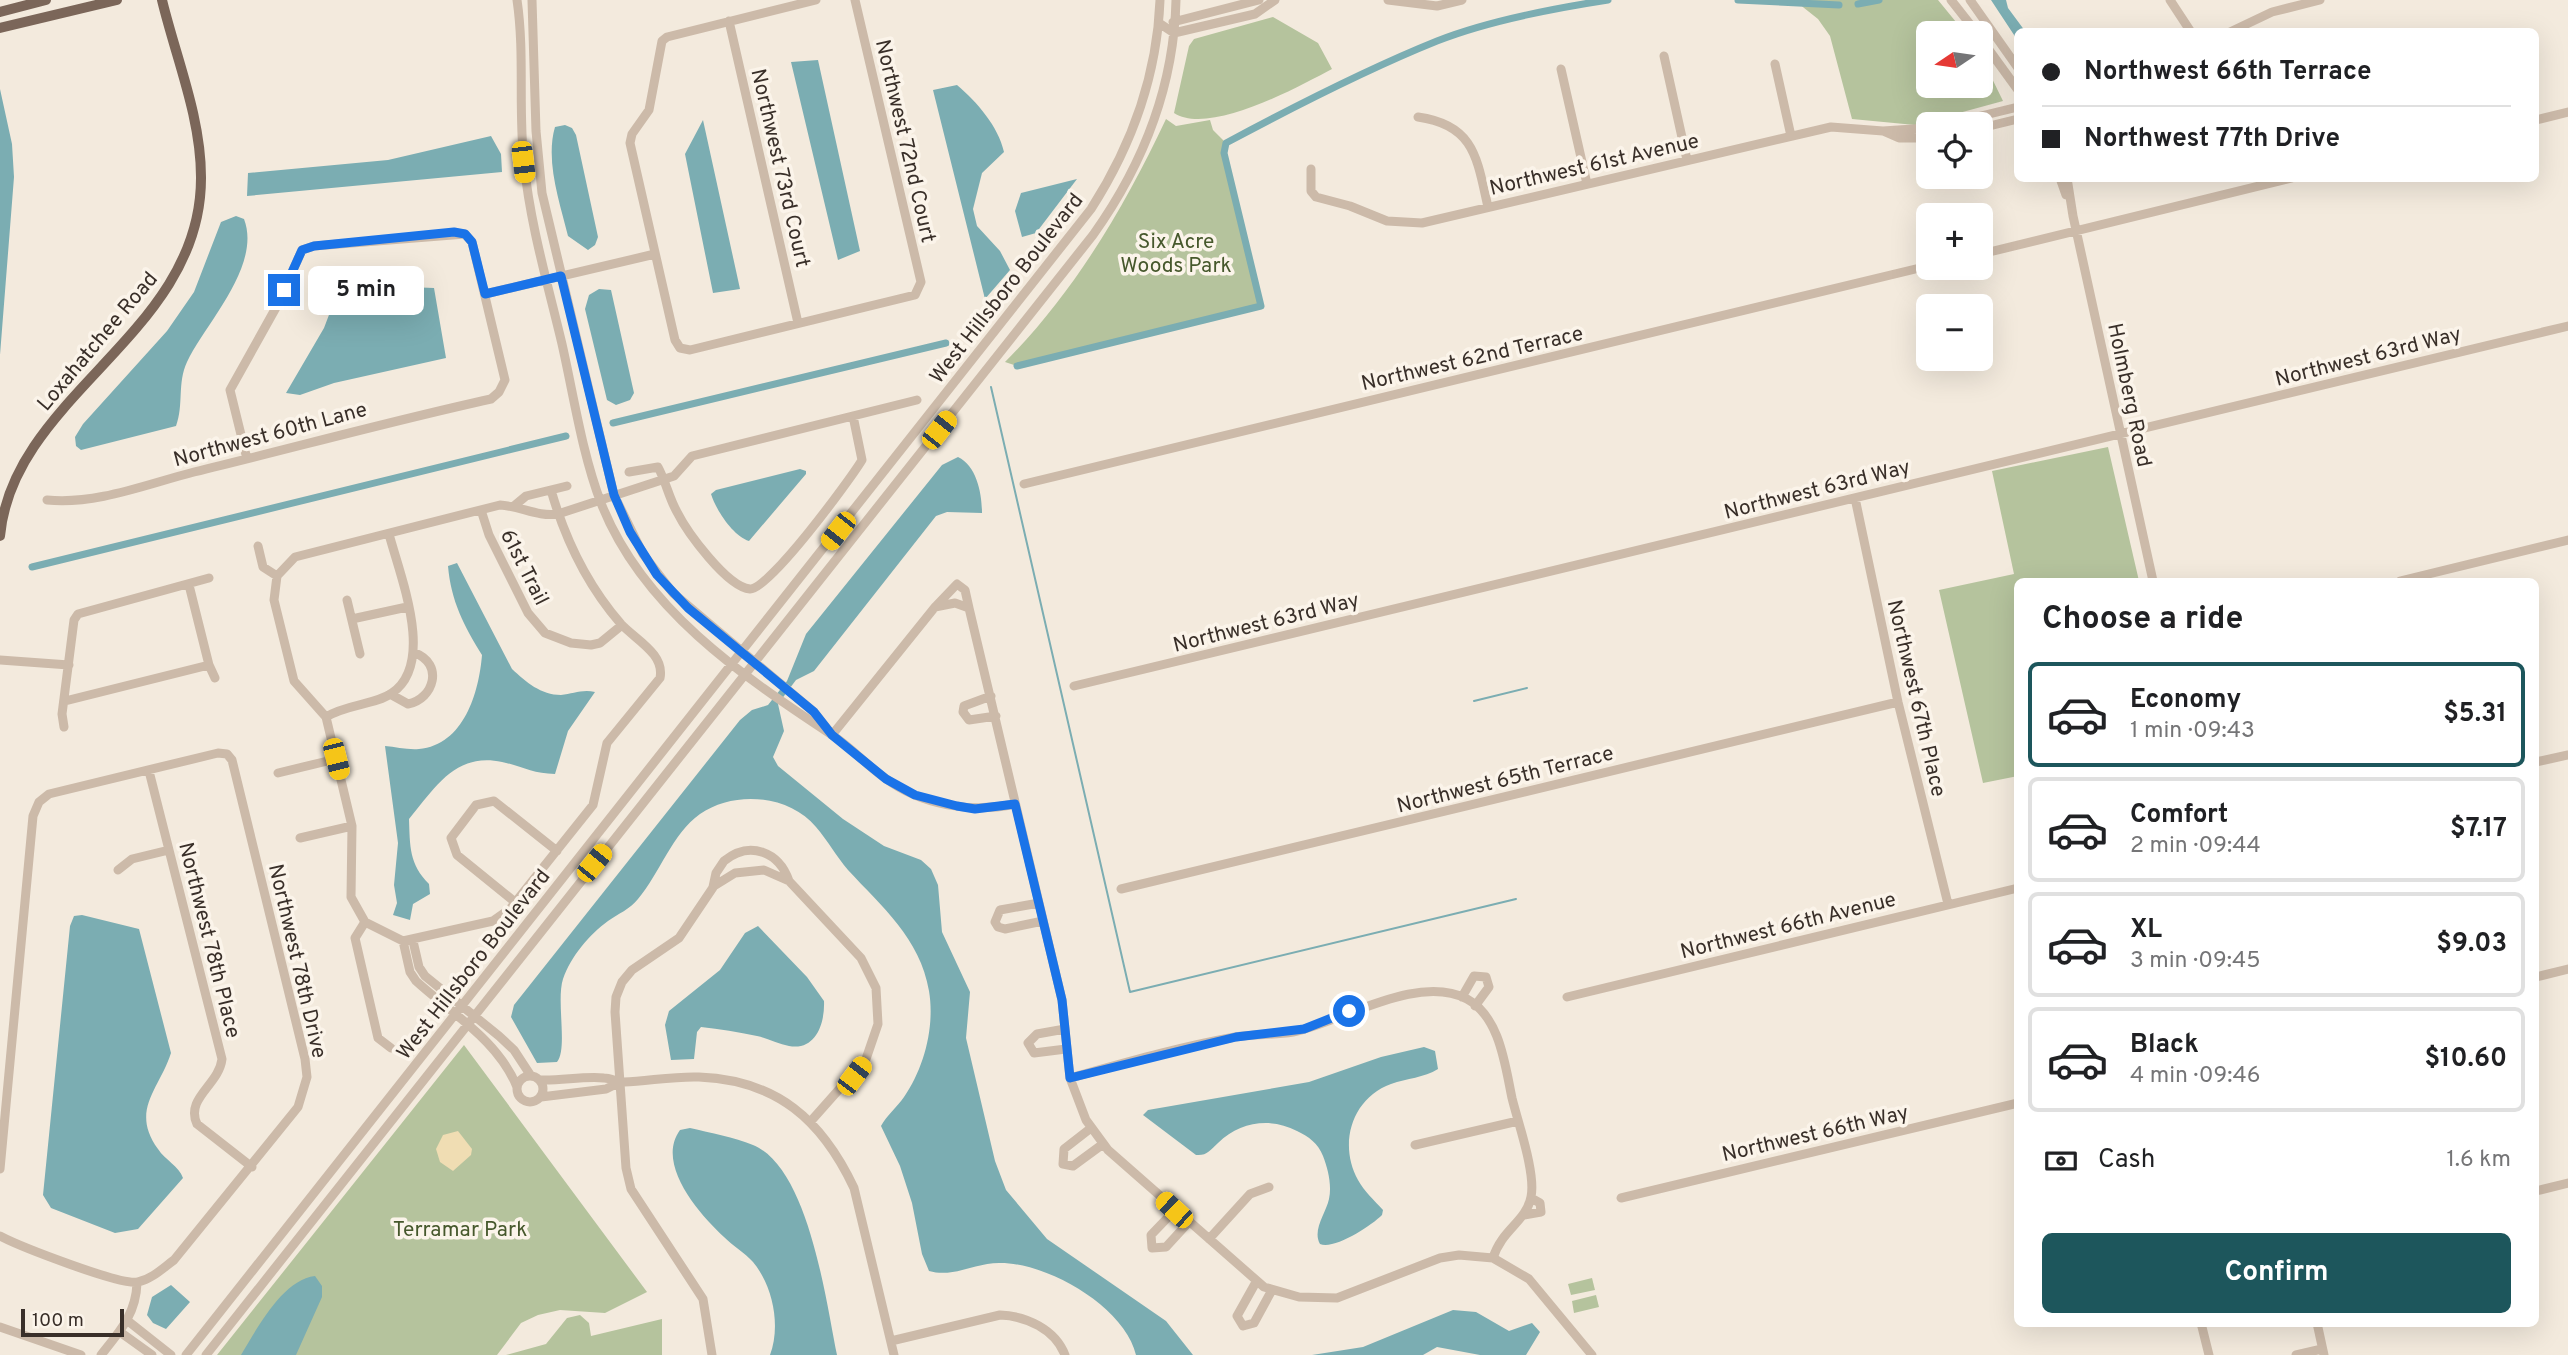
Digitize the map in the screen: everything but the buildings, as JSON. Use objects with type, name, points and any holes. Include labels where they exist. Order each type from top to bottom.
[{"type":"main road","points":[[0,12],[46,0]]},
{"type":"main road","points":[[1,28],[117,0]]},
{"type":"main road","name":"Loxahatchee Road","points":[[0,536],[8,499],[34,449],[172,283],[192,238],[201,178],[199,148],[162,0]]},
{"type":"street","points":[[517,0],[521,37],[523,162],[547,280],[600,500],[616,536],[650,588],[675,615],[807,721],[832,735],[886,779],[915,795],[975,809],[1015,804]]},
{"type":"street","points":[[532,0],[538,156],[561,276],[614,495],[630,532],[657,575],[688,608],[814,712],[832,735]]},
{"type":"street","points":[[798,323],[690,350],[680,348],[675,340],[654,254],[630,143],[632,134],[649,110],[662,41],[816,0]]},
{"type":"street","name":"Northwest 72nd Court","points":[[798,323],[915,295],[921,282],[855,0]]},
{"type":"street","name":"West Hillsboro Boulevard","points":[[186,1355],[1091,209],[1134,129],[1148,81],[1159,23],[1160,0]]},
{"type":"street","name":"West Hillsboro Boulevard","points":[[206,1355],[1110,211],[1136,163],[1153,122],[1164,86],[1174,33],[1176,0]]},
{"type":"street","points":[[1159,23],[1174,33],[1238,13],[1259,0]]},
{"type":"street","points":[[1159,23],[1263,11],[1275,0]]},
{"type":"street","points":[[1388,0],[1437,6],[1462,0]]},
{"type":"street","points":[[1951,0],[1968,21]]},
{"type":"street","points":[[1970,0],[2014,62]]},
{"type":"street","points":[[2171,0],[2188,28]]},
{"type":"street","points":[[2238,28],[2272,12],[2320,0]]},
{"type":"street","name":"Northwest 73rd Court","points":[[729,21],[798,323]]},
{"type":"street","points":[[1664,56],[1687,160]]},
{"type":"street","points":[[1993,56],[2014,84]]},
{"type":"street","points":[[1774,64],[1791,136]]},
{"type":"street","points":[[1561,69],[1587,184]]},
{"type":"street","points":[[1993,113],[2014,108]]},
{"type":"street","points":[[2539,119],[2568,112]]},
{"type":"street","points":[[1418,117],[1449,124],[1468,141],[1476,155],[1488,207]]},
{"type":"street","points":[[1993,125],[2014,120]]},
{"type":"street","name":"Northwest 61st Avenue","points":[[1311,169],[1311,191],[1316,197],[1350,206],[1387,221],[1422,223],[1831,127],[1883,131],[1899,138],[1916,138]]},
{"type":"street","name":"Northwest 61st Avenue","points":[[1883,131],[1890,128],[1916,128]]},
{"type":"street","name":"Holmberg Road","points":[[2061,182],[2073,216]]},
{"type":"street","name":"Holmberg Road","points":[[2068,182],[2151,578]]},
{"type":"street","points":[[1993,251],[2276,182]]},
{"type":"street","points":[[247,459],[230,390],[278,304],[302,250],[314,246],[465,234],[472,242],[485,294],[654,254]]},
{"type":"street","name":"Northwest 62nd Terrace","points":[[1024,484],[1916,269]]},
{"type":"street","name":"Northwest 60th Lane","points":[[47,500],[79,501],[355,430],[491,399],[499,392],[505,380],[485,294]]},
{"type":"street","name":"Northwest 63rd Way","points":[[1074,686],[2568,326]]},
{"type":"street","points":[[551,490],[558,514],[576,558],[592,587],[622,625],[657,658],[662,668],[660,678],[607,743],[593,805],[502,917],[409,941],[365,922],[351,897],[349,885],[352,825],[326,717],[294,681],[274,600],[276,576],[295,557],[481,510],[514,506],[545,516],[558,514],[674,476],[692,456],[917,400]]},
{"type":"street","points":[[629,472],[658,467],[678,514],[691,534],[726,574],[750,589],[759,588],[792,552],[862,460],[853,416]]},
{"type":"street","points":[[514,506],[526,496],[566,486]]},
{"type":"street","name":"Northwest 67th Place","points":[[1855,498],[1898,702],[1948,904]]},
{"type":"street","name":"61st Trail","points":[[481,510],[489,535],[528,613],[545,633],[571,643],[591,645],[600,643],[622,625]]},
{"type":"street","points":[[326,717],[339,709],[390,694],[404,681],[415,653],[389,534]]},
{"type":"street","points":[[2431,577],[2568,540]]},
{"type":"street","points":[[258,547],[263,567],[276,576]]},
{"type":"street","points":[[64,727],[69,665],[78,614],[209,578]]},
{"type":"street","points":[[832,735],[957,584],[965,590],[1062,1000],[1070,1078],[1076,1099],[1103,1144],[1256,1282],[1272,1290],[1318,1300],[1337,1298],[1440,1258],[1493,1258],[1529,1279],[1592,1355]]},
{"type":"street","points":[[189,585],[209,665],[215,678]]},
{"type":"street","points":[[347,600],[360,654]]},
{"type":"street","points":[[936,607],[955,603],[969,608]]},
{"type":"street","points":[[352,620],[407,607]]},
{"type":"street","points":[[390,694],[408,704],[421,699],[428,689],[433,667],[430,661],[415,653]]},
{"type":"street","points":[[0,660],[69,665]]},
{"type":"street","points":[[65,701],[209,665]]},
{"type":"street","points":[[991,696],[971,701],[964,706],[963,712],[969,720],[996,716]]},
{"type":"street","name":"Northwest 65th Terrace","points":[[1121,889],[1898,702]]},
{"type":"street","points":[[807,721],[814,712]]},
{"type":"street","name":"Northwest 78th Drive","points":[[137,1283],[155,1275],[174,1260],[251,1167],[298,1107],[307,1077],[305,1059],[232,760],[227,754],[218,753],[149,771]]},
{"type":"street","points":[[2539,761],[2568,754]]},
{"type":"street","points":[[278,773],[336,759]]},
{"type":"street","points":[[0,1169],[33,816],[39,802],[49,794],[149,771]]},
{"type":"street","name":"Northwest 78th Place","points":[[149,771],[222,1059],[216,1077],[195,1103],[193,1115],[197,1124],[251,1167]]},
{"type":"street","points":[[515,902],[457,855],[452,847],[451,838],[476,806],[494,801],[557,851]]},
{"type":"street","points":[[300,838],[352,825]]},
{"type":"street","points":[[118,870],[132,859],[169,850]]},
{"type":"street","points":[[713,887],[719,866],[729,857],[740,854],[769,854],[784,866],[789,881]]},
{"type":"street","points":[[712,1355],[703,1300],[631,1189],[626,1168],[615,1012],[622,982],[632,970],[678,938],[713,887],[723,878],[750,870],[764,870],[789,881],[861,958],[876,988],[878,1024],[866,1059],[811,1121]]},
{"type":"street","name":"Northwest 66th Avenue","points":[[1567,997],[2014,889]]},
{"type":"street","points":[[1039,903],[1000,910],[995,922],[998,927],[1005,929],[1043,921]]},
{"type":"street","points":[[365,922],[355,938],[378,1038],[391,1048]]},
{"type":"street","points":[[409,941],[425,976],[463,1004],[513,1050],[543,1088],[541,1097]]},
{"type":"street","points":[[409,941],[411,972],[416,981],[502,1058],[519,1096],[525,1101],[534,1102],[541,1097],[606,1089],[620,1082]]},
{"type":"street","points":[[2539,975],[2568,969]]},
{"type":"street","points":[[1070,1078],[1236,1037],[1304,1029],[1349,1011],[1418,994],[1435,992],[1469,1001],[1494,1030],[1500,1044],[1532,1184],[1531,1198],[1524,1214],[1503,1234],[1493,1258]]},
{"type":"street","points":[[1065,1029],[1037,1034],[1028,1043],[1034,1054],[1066,1049]]},
{"type":"street","points":[[517,1087],[523,1078],[605,1078],[620,1082],[696,1076],[739,1083],[777,1098],[811,1121],[842,1164],[854,1188],[894,1355]]},
{"type":"street","points":[[572,1080],[573,1092]]},
{"type":"street","name":"Northwest 66th Way","points":[[1621,1198],[2014,1104]]},
{"type":"street","points":[[1415,1145],[1518,1121]]},
{"type":"street","points":[[1091,1128],[1065,1149],[1063,1164],[1073,1166],[1103,1144]]},
{"type":"street","points":[[2539,1190],[2568,1183]]},
{"type":"street","points":[[1209,1239],[1251,1194],[1269,1187]]},
{"type":"street","points":[[1174,1210],[1151,1235],[1152,1248],[1166,1247],[1188,1223]]},
{"type":"street","points":[[0,1236],[109,1278],[137,1283],[136,1304],[128,1321],[101,1355]]},
{"type":"street","points":[[1256,1282],[1237,1316],[1243,1326],[1254,1323],[1272,1290]]},
{"type":"street","points":[[891,1341],[1000,1315],[1032,1321],[1060,1343],[1065,1355]]},
{"type":"street","points":[[128,1321],[171,1355]]},
{"type":"street","points":[[0,1327],[81,1355]]},
{"type":"street","points":[[2202,1327],[2208,1355]]},
{"type":"street","points":[[2296,1355],[2323,1352],[2318,1327]]},
{"type":"street","points":[[120,1332],[152,1355]]},
{"type":"green space","points":[[1794,0],[1938,0],[1955,21],[1916,21],[1916,98],[1993,98],[1993,81],[2003,101],[1963,112],[1916,112],[1915,125],[1852,119],[1830,36],[1818,19]]},
{"type":"green space","points":[[1273,17],[1318,43],[1332,69],[1276,97],[1230,114],[1189,118],[1174,113],[1189,46],[1194,39]]},
{"type":"green space","name":"Six Acre Woods Park","points":[[1166,119],[1176,126],[1210,120],[1213,130],[1226,143],[1224,153],[1261,306],[1017,366],[1005,362],[1054,307],[1096,247],[1133,184]]},
{"type":"green space","points":[[2108,447],[2138,578],[2014,578],[2014,777],[1983,783],[1939,590],[2014,574],[1992,471]]},
{"type":"green space","name":"Terramar Park","points":[[464,1045],[647,1292],[605,1313],[560,1310],[538,1315],[521,1323],[497,1355],[217,1355]]},
{"type":"green space","points":[[1592,1278],[1595,1290],[1571,1295],[1568,1284]]},
{"type":"green space","points":[[1596,1295],[1599,1307],[1574,1313],[1572,1301]]},
{"type":"green space","points":[[580,1315],[589,1323],[591,1336],[662,1319],[662,1355],[506,1355],[546,1344],[567,1318]]},
{"type":"sand","points":[[458,1131],[472,1149],[471,1155],[453,1171],[440,1162],[436,1149],[443,1135]]},
{"type":"water","points":[[1991,0],[2006,0],[2008,8],[2023,28],[2014,28],[2014,35]]},
{"type":"water","points":[[818,60],[860,251],[838,260],[791,62]]},
{"type":"water","points":[[957,85],[986,115],[1004,152],[982,173],[973,209],[977,226],[1000,251],[1010,270],[985,299],[933,90]]},
{"type":"water","points":[[0,89],[12,144],[14,177],[0,355]]},
{"type":"water","points":[[703,120],[740,289],[713,293],[685,154]]},
{"type":"water","points":[[565,125],[572,128],[576,135],[598,237],[595,245],[588,250],[568,236],[555,182],[552,140],[555,127]]},
{"type":"water","points":[[491,136],[501,154],[502,172],[247,196],[248,173],[388,160]]},
{"type":"water","points":[[1077,179],[1036,233],[1022,237],[1015,211],[1021,193]]},
{"type":"water","points":[[236,216],[244,219],[247,237],[245,256],[229,294],[187,362],[182,378],[176,426],[81,450],[76,446],[75,437],[83,424],[167,331],[194,292],[221,222]]},
{"type":"water","points":[[383,286],[434,288],[446,358],[334,383],[300,395],[286,393],[324,328],[335,299]]},
{"type":"water","points":[[599,289],[611,290],[634,393],[630,400],[616,405],[607,400],[585,309],[589,295]]},
{"type":"water","points":[[958,457],[974,474],[982,513],[947,512],[936,516],[814,671],[796,680],[778,704],[784,731],[773,757],[778,766],[843,819],[884,846],[921,860],[931,869],[938,885],[942,932],[970,992],[966,1038],[995,1161],[1006,1190],[1047,1239],[1166,1321],[1193,1355],[1136,1355],[1129,1337],[1117,1320],[1100,1305],[1061,1279],[1039,1270],[999,1263],[947,1273],[929,1271],[922,1254],[912,1203],[900,1166],[881,1126],[911,1086],[926,1047],[930,1005],[924,972],[917,955],[898,925],[848,870],[816,827],[805,816],[791,808],[777,802],[761,800],[729,801],[714,806],[690,822],[638,899],[594,933],[571,962],[561,988],[562,1047],[557,1062],[537,1063],[511,1017],[514,1005],[740,720],[752,710],[768,705],[787,681],[806,634],[942,465]]},
{"type":"water","points":[[800,469],[806,471],[806,474],[749,541],[737,534],[726,522],[711,494],[716,490]]},
{"type":"water","points":[[457,563],[512,669],[528,683],[547,693],[561,695],[582,691],[595,692],[568,731],[555,774],[502,762],[471,762],[459,767],[437,785],[409,819],[414,862],[429,884],[430,894],[413,904],[410,920],[393,915],[397,903],[394,885],[398,843],[385,746],[419,749],[435,745],[458,727],[473,700],[482,655],[464,623],[452,591],[448,566]]},
{"type":"water","points":[[82,915],[139,929],[171,1053],[150,1100],[147,1123],[158,1149],[183,1178],[138,1229],[115,1233],[51,1208],[43,1195],[70,926],[74,916]]},
{"type":"water","points":[[758,926],[807,977],[824,1001],[823,1018],[817,1034],[806,1044],[789,1046],[757,1036],[701,1027],[697,1032],[694,1059],[671,1060],[665,1025],[669,1011],[720,970],[745,933]]},
{"type":"water","points":[[1424,1047],[1435,1051],[1438,1069],[1378,1091],[1358,1111],[1352,1124],[1349,1152],[1352,1166],[1360,1184],[1383,1210],[1382,1215],[1370,1225],[1334,1244],[1320,1244],[1318,1239],[1319,1227],[1329,1199],[1330,1183],[1321,1151],[1309,1138],[1276,1124],[1256,1124],[1236,1130],[1208,1152],[1196,1155],[1143,1115],[1148,1110],[1309,1082],[1381,1057]]},
{"type":"water","points":[[690,1128],[753,1145],[772,1158],[788,1180],[812,1239],[837,1355],[770,1355],[775,1319],[766,1283],[753,1262],[703,1216],[677,1173],[673,1158],[674,1143],[680,1130]]},
{"type":"water","points":[[315,1276],[322,1286],[322,1297],[296,1355],[241,1355],[281,1296],[303,1279]]},
{"type":"water","points":[[171,1285],[190,1302],[166,1329],[153,1323],[147,1315],[152,1297]]},
{"type":"water","points":[[1453,1310],[1476,1312],[1509,1331],[1532,1323],[1540,1332],[1526,1355],[1480,1355],[1437,1347],[1423,1355],[1312,1355],[1363,1347]]},
{"type":"waterway","points":[[1017,366],[1261,306],[1224,153],[1226,143],[1330,89],[1437,41],[1521,16],[1608,0]]},
{"type":"waterway","points":[[1738,0],[1839,5]]},
{"type":"waterway","points":[[1858,4],[1879,0]]},
{"type":"waterway","points":[[613,423],[946,343]]},
{"type":"waterway","points":[[991,387],[1130,992],[1516,899]]},
{"type":"waterway","points":[[32,567],[566,436]]},
{"type":"waterway","points":[[1474,701],[1527,688]]},
{"type":"route","points":[[284,290],[296,258],[302,250],[314,246],[454,232],[465,234],[472,242],[485,294],[561,276],[607,474],[630,532],[657,575],[688,608],[814,712],[832,735],[902,790],[975,809],[1015,804],[1062,1000],[1070,1078],[1236,1037],[1304,1029],[1349,1011]]}]
